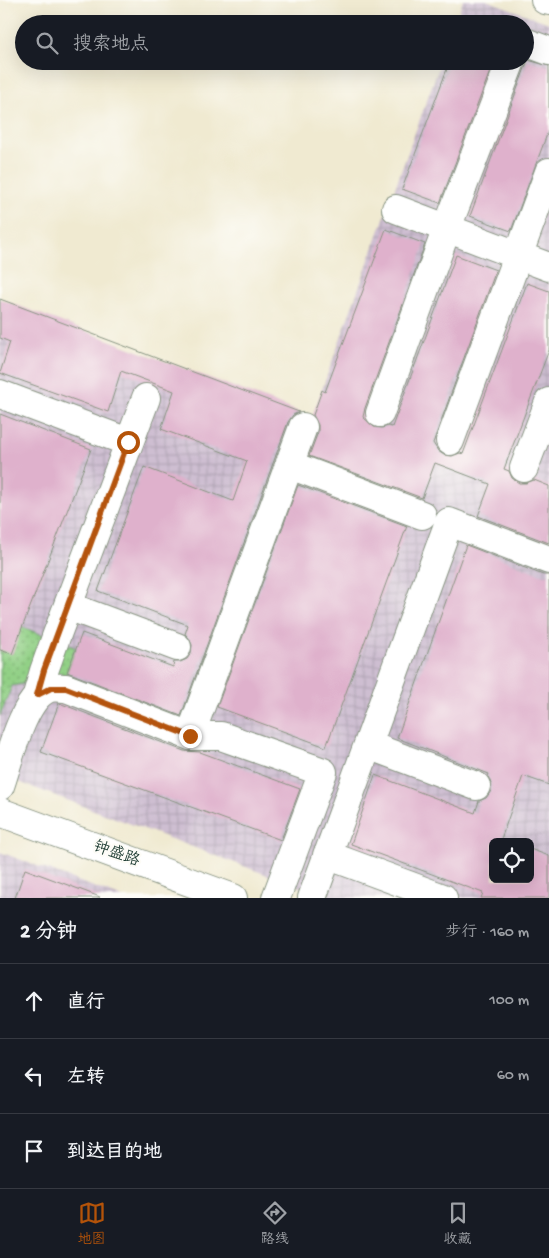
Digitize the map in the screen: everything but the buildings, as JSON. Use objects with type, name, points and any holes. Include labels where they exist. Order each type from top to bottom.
[{"type":"street","points":[[545,0],[549,1]]},
{"type":"street","points":[[534,45],[549,51]]},
{"type":"street","points":[[380,413],[447,228],[508,70]]},
{"type":"street","points":[[450,441],[549,172]]},
{"type":"street","points":[[396,209],[549,267]]},
{"type":"street","points":[[0,394],[128,442]]},
{"type":"street","points":[[0,786],[26,710],[37,695],[44,670],[146,398]]},
{"type":"street","points":[[524,468],[549,402]]},
{"type":"street","points":[[190,736],[303,427]]},
{"type":"street","points":[[290,465],[422,515]]},
{"type":"street","points":[[312,898],[449,522],[549,560]]},
{"type":"street","points":[[68,606],[177,648]]},
{"type":"street","points":[[37,695],[51,688],[66,688],[190,736],[221,736],[323,772],[276,898]]},
{"type":"street","points":[[368,745],[476,786]]},
{"type":"street","name":"钟盛路","points":[[0,812],[233,898]]},
{"type":"street","points":[[327,856],[443,898]]},
{"type":"shaded area","points":[[463,0],[486,0],[527,15],[458,15]]},
{"type":"shaded area","points":[[534,18],[549,23],[549,898],[329,898],[0,775],[0,299],[312,417],[438,70],[534,70]]},
{"type":"shaded area","points":[[0,852],[123,898],[0,898]]},
{"type":"green space","points":[[22,627],[76,648],[66,675],[12,686],[0,716],[0,649]]},
{"type":"route","points":[[128,442],[44,670],[37,695],[51,688],[66,688],[190,736]]}]
